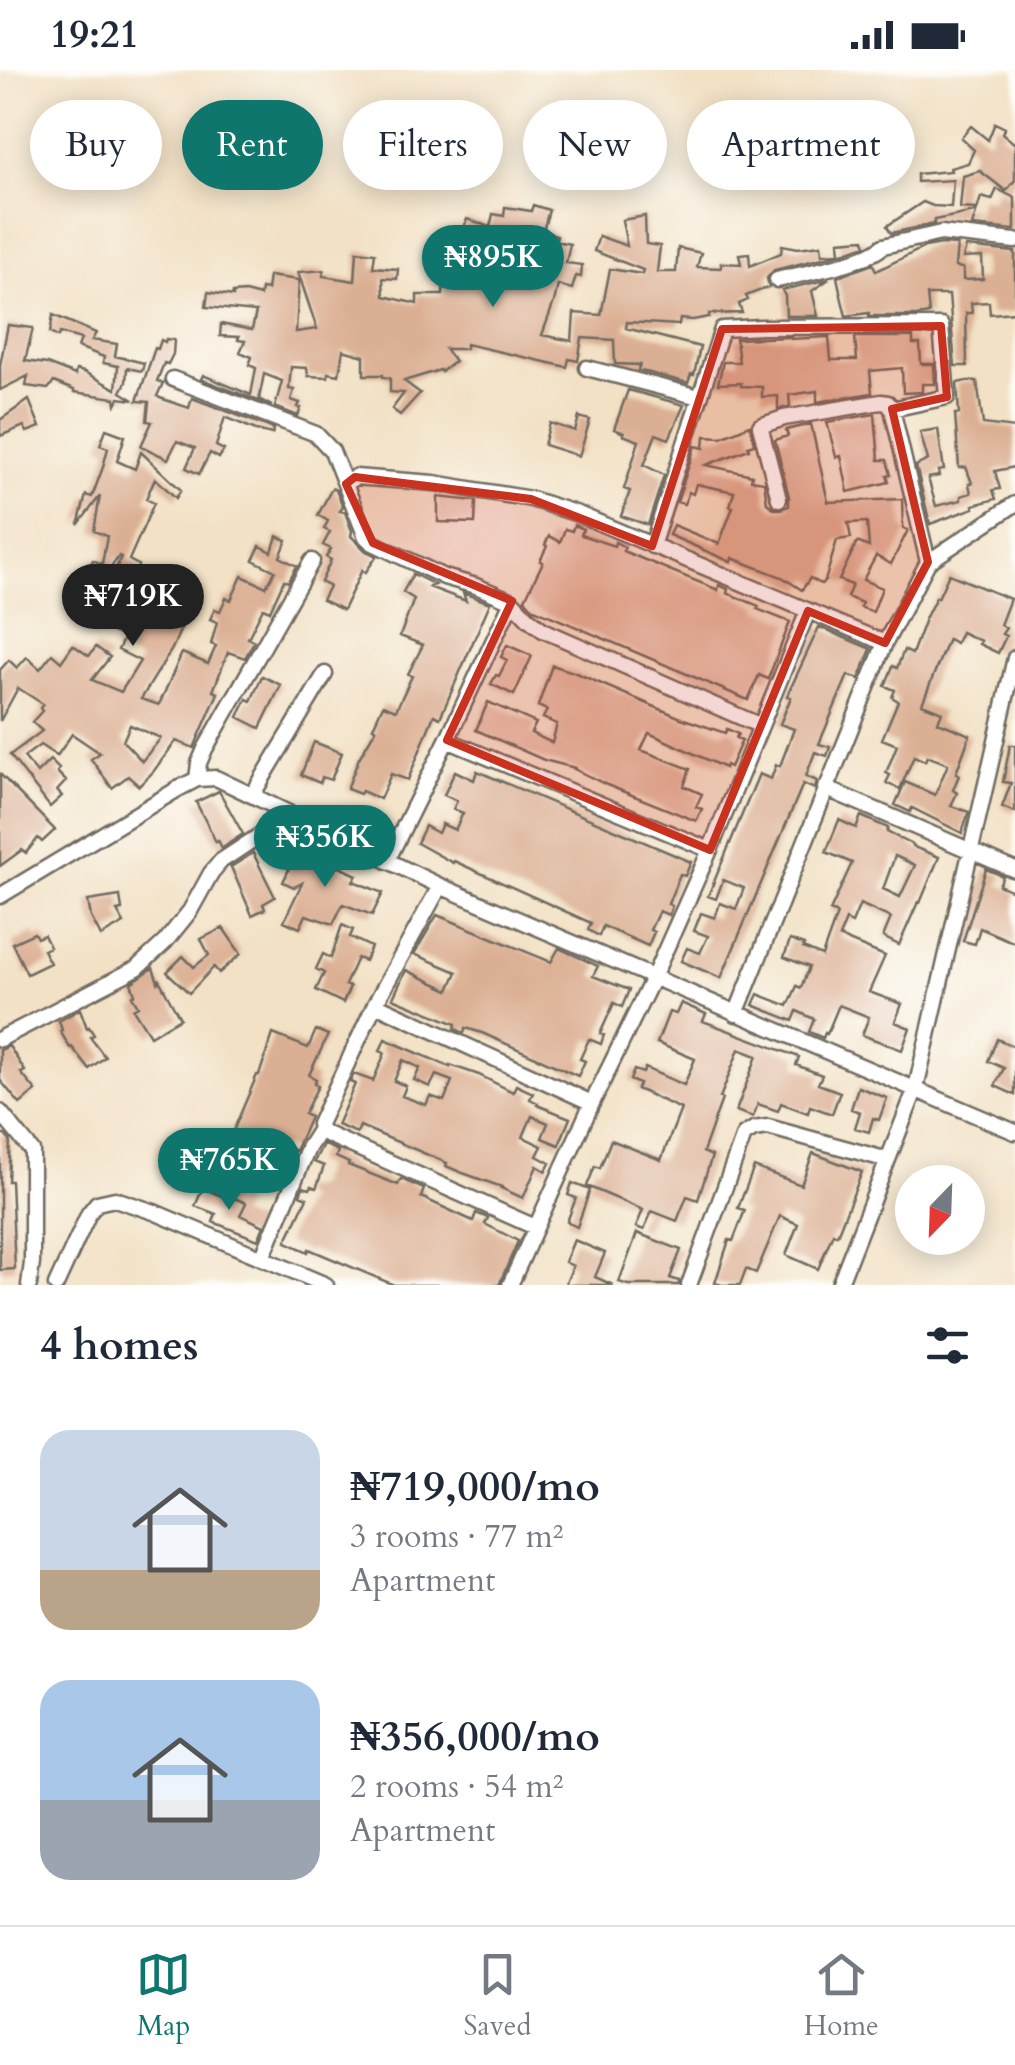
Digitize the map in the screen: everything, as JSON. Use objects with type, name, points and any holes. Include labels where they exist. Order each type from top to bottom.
[{"type":"street","points":[[778,280],[844,264],[883,246],[941,233],[1015,241]]},
{"type":"street","points":[[652,546],[722,329],[941,326],[947,397],[892,409]]},
{"type":"street","points":[[587,368],[699,396]]},
{"type":"street","points":[[174,380],[316,434],[332,451],[366,536],[373,543],[444,577],[512,601],[543,630],[761,726]]},
{"type":"street","points":[[779,499],[760,426],[784,418],[888,403],[928,562]]},
{"type":"street","points":[[346,484],[355,477],[434,483],[531,499],[578,514],[885,643]]},
{"type":"street","points":[[736,1014],[885,643],[928,562],[1015,504]]},
{"type":"street","points":[[197,779],[205,748],[312,560]]},
{"type":"street","points":[[387,861],[512,601]]},
{"type":"street","points":[[510,1285],[710,850],[808,611]]},
{"type":"street","points":[[840,1285],[916,1088],[1015,658]]},
{"type":"street","points":[[253,794],[325,674]]},
{"type":"street","points":[[447,740],[710,850]]},
{"type":"street","points":[[0,896],[197,779],[216,778],[440,886],[1015,1132]]},
{"type":"street","points":[[825,788],[1015,870]]},
{"type":"street","points":[[0,1038],[136,968],[165,942],[190,911],[221,861],[292,814]]},
{"type":"street","points":[[262,1258],[374,1004],[440,886]]},
{"type":"street","points":[[374,1004],[592,1103]]},
{"type":"street","points":[[0,1112],[32,1151],[32,1263],[28,1285]]},
{"type":"street","points":[[689,1285],[744,1135],[768,1127],[888,1160]]},
{"type":"street","points":[[320,1128],[535,1227]]},
{"type":"street","points":[[56,1285],[89,1213],[105,1199],[154,1212],[326,1285]]},
{"type":"highlighted area","points":[[941,326],[947,397],[892,409],[928,562],[885,643],[808,611],[710,850],[447,740],[512,601],[373,543],[346,484],[355,477],[531,499],[652,546],[722,329]]},
{"type":"building","points":[[995,123],[1005,128],[1002,133],[1015,144],[1015,180],[1006,191],[980,171],[963,176],[960,208],[975,212],[891,233],[887,226],[923,202],[951,207],[953,180],[917,182],[917,174],[951,171],[950,168],[968,163],[974,150],[961,138],[971,126],[988,140]]},
{"type":"building","points":[[997,189],[1015,198],[1015,230],[972,226],[981,197],[992,200]]},
{"type":"building","points":[[533,205],[549,210],[543,231],[557,236],[556,241],[570,244],[566,263],[582,265],[581,277],[576,276],[572,289],[558,285],[542,335],[572,341],[574,313],[601,315],[610,269],[642,274],[643,270],[594,251],[599,236],[627,246],[622,220],[645,216],[646,244],[660,246],[657,272],[676,272],[678,248],[701,253],[697,267],[721,268],[721,263],[741,264],[739,254],[749,253],[750,266],[781,253],[782,245],[821,245],[822,254],[840,253],[839,241],[864,239],[866,245],[846,252],[774,270],[767,278],[769,287],[746,296],[748,300],[739,304],[742,313],[680,319],[679,325],[627,322],[626,328],[700,347],[694,375],[688,383],[638,370],[640,365],[615,364],[614,340],[582,338],[578,361],[569,359],[567,367],[466,344],[466,349],[445,349],[455,361],[441,372],[404,381],[420,393],[400,415],[392,409],[404,393],[390,392],[390,378],[364,375],[364,356],[343,350],[339,375],[308,376],[307,368],[291,367],[289,389],[294,390],[291,400],[300,403],[298,416],[275,407],[282,381],[264,374],[259,399],[272,406],[201,379],[203,375],[251,395],[256,368],[249,365],[252,357],[240,352],[245,341],[220,336],[221,324],[252,330],[256,312],[206,307],[208,292],[260,296],[261,289],[267,290],[269,276],[299,280],[296,332],[317,329],[298,272],[324,270],[323,276],[355,281],[357,251],[375,253],[373,267],[398,269],[397,279],[383,278],[384,296],[417,304],[417,295],[443,295],[444,276],[463,275],[462,264],[468,264],[470,249],[495,254],[494,274],[512,275],[515,257],[523,259],[525,251],[463,229],[467,219],[490,227],[493,214],[504,216],[505,207],[531,211]]},
{"type":"building","points":[[957,245],[955,267],[963,268],[963,280],[983,279],[982,257],[963,258],[966,247],[1015,252],[1015,312],[990,314],[989,302],[971,303],[972,313],[966,313],[967,366],[955,366],[949,295],[927,295],[929,314],[846,316],[837,277],[873,264],[876,271],[925,247]]},
{"type":"building","points":[[829,279],[812,291],[818,316],[786,316],[782,290]]},
{"type":"building","points":[[53,315],[96,333],[92,340],[117,344],[115,356],[144,363],[142,371],[127,368],[121,392],[134,400],[119,398],[116,404],[115,398],[74,392],[54,382],[48,389],[26,386],[28,376],[0,390],[0,365],[8,325],[33,328],[25,361],[47,364],[75,375],[76,370],[84,372],[116,389],[118,366],[103,363],[104,357],[78,347],[81,339],[50,333]]},
{"type":"building","points":[[829,337],[831,360],[857,360],[855,337],[913,337],[913,344],[920,344],[921,364],[934,364],[935,384],[922,384],[922,392],[903,393],[902,368],[870,371],[872,393],[817,402],[817,391],[789,395],[790,406],[778,409],[778,396],[762,397],[762,387],[718,384],[723,362],[739,362],[736,339]]},
{"type":"building","points":[[166,339],[174,340],[173,354],[168,364],[164,363],[157,381],[163,383],[157,396],[189,408],[192,398],[274,429],[272,434],[225,417],[216,446],[224,450],[219,458],[210,453],[199,474],[186,468],[195,448],[177,441],[168,459],[141,446],[152,422],[147,421],[149,402],[137,401],[155,348]]},
{"type":"building","points":[[977,381],[983,424],[1015,428],[1015,467],[995,471],[1000,489],[993,490],[996,499],[930,524],[916,466],[928,460],[920,432],[938,429],[944,470],[938,471],[939,476],[928,478],[936,506],[961,500],[961,496],[971,493],[966,467],[959,468],[955,414],[959,414],[957,383]]},
{"type":"building","points":[[628,390],[684,405],[669,439],[656,434],[644,465],[664,475],[648,525],[621,516],[630,491],[624,489],[639,441],[614,429]]},
{"type":"building","points":[[29,400],[40,427],[27,432],[24,426],[0,436],[0,420]]},
{"type":"building","points":[[875,414],[879,460],[887,460],[889,482],[848,492],[841,456],[836,457],[827,422]]},
{"type":"building","points":[[579,417],[590,420],[579,456],[544,445],[550,423],[575,431]]},
{"type":"building","points":[[811,424],[828,502],[902,499],[903,528],[908,530],[891,564],[876,556],[863,580],[882,588],[873,612],[847,597],[852,585],[839,580],[857,542],[869,547],[867,522],[848,523],[851,538],[837,540],[825,581],[821,584],[810,578],[802,590],[782,577],[732,558],[731,562],[669,535],[673,525],[719,544],[733,507],[730,506],[734,492],[696,484],[684,504],[677,502],[695,446],[704,448],[705,436],[721,437],[750,425],[754,444],[749,449],[706,465],[752,475],[751,480],[764,482],[767,503],[781,509],[789,506],[789,497],[775,440],[788,436],[786,430]]},
{"type":"building","points":[[106,429],[125,436],[117,461],[135,469],[141,452],[181,490],[176,498],[155,478],[146,499],[154,503],[129,560],[145,573],[132,598],[186,617],[172,649],[141,699],[159,705],[182,653],[208,664],[216,646],[211,644],[217,622],[210,619],[215,609],[220,611],[226,598],[231,600],[242,576],[266,587],[275,571],[253,560],[260,546],[272,552],[277,536],[287,540],[280,557],[297,566],[288,582],[284,580],[270,611],[263,608],[248,638],[254,641],[245,658],[228,652],[213,691],[218,693],[194,748],[176,741],[139,786],[128,776],[112,788],[91,759],[100,753],[72,734],[57,756],[40,745],[24,757],[37,773],[50,760],[66,781],[57,791],[62,796],[50,807],[10,755],[42,731],[32,722],[43,704],[18,688],[0,721],[0,670],[9,660],[17,668],[27,657],[40,669],[52,654],[61,662],[73,645],[89,656],[96,647],[110,657],[92,680],[121,692],[140,661],[118,650],[124,637],[94,623],[102,602],[112,606],[121,585],[111,580],[121,557],[99,583],[97,574],[81,607],[73,601],[84,586],[79,584],[93,560],[102,564],[107,536],[94,531],[100,496],[78,525],[86,495],[92,497],[103,467],[108,448],[100,445]],"holes":[[[130,725],[161,738],[142,761],[123,741]]]},
{"type":"building","points":[[332,488],[343,507],[340,511],[345,512],[351,536],[377,556],[365,573],[362,570],[343,610],[322,600],[329,586],[321,582],[331,560],[326,557],[331,549],[323,545],[330,532],[324,529],[328,521],[318,515]]},
{"type":"building","points":[[438,497],[476,501],[475,523],[438,522]]},
{"type":"building","points":[[574,525],[583,529],[581,535],[614,546],[615,542],[625,547],[623,551],[718,590],[719,585],[728,589],[727,593],[759,606],[757,609],[790,622],[768,679],[759,675],[748,700],[534,609],[525,599],[543,562],[540,561],[549,536],[560,542],[565,529],[572,531]]},
{"type":"building","points":[[413,574],[435,585],[429,587],[466,601],[463,593],[490,603],[440,718],[434,715],[408,780],[391,774],[380,799],[347,789],[376,729],[373,727],[383,705],[396,710],[423,645],[400,636],[414,599],[403,592]]},
{"type":"building","points":[[949,574],[1010,599],[1000,625],[1006,628],[1002,634],[1006,636],[998,653],[961,632],[956,643],[948,639],[922,704],[942,712],[938,722],[970,735],[956,773],[959,775],[953,790],[957,793],[951,806],[969,812],[962,833],[912,808],[910,812],[895,805],[905,782],[935,795],[948,764],[914,756],[900,789],[886,783],[897,745],[882,739],[898,701],[892,697],[895,690],[885,686],[893,666],[897,668],[904,650],[912,654]]},
{"type":"building","points":[[819,627],[871,649],[859,679],[848,675],[819,744],[830,747],[827,756],[815,752],[806,776],[817,781],[815,789],[803,784],[721,978],[681,961],[687,948],[700,953],[708,936],[694,931],[701,913],[715,918],[720,903],[736,909],[744,888],[723,880],[716,899],[708,896],[759,774],[771,779],[776,765],[780,766],[794,729],[780,724],[791,697],[787,696]]},
{"type":"building","points":[[507,645],[532,656],[514,695],[491,684],[507,660],[501,657]]},
{"type":"building","points":[[552,665],[681,718],[738,734],[736,738],[742,740],[730,767],[725,768],[649,733],[641,750],[690,769],[684,786],[702,794],[696,807],[702,809],[696,821],[476,730],[488,702],[536,723],[531,733],[552,743],[557,724],[543,718],[547,710],[538,706]]},
{"type":"building","points":[[262,676],[281,685],[260,728],[238,717],[247,699],[251,701]]},
{"type":"building","points":[[314,742],[342,753],[331,780],[322,777],[320,783],[301,775]]},
{"type":"building","points":[[1010,745],[1015,745],[1015,812],[1002,807],[1011,783],[1003,782]]},
{"type":"building","points":[[455,771],[474,780],[477,771],[691,862],[685,876],[680,874],[668,904],[672,906],[669,915],[659,911],[648,946],[603,926],[599,936],[588,930],[591,923],[453,863],[417,843],[425,826],[438,833],[442,824],[455,830],[463,813],[453,809],[457,801],[444,795]]},
{"type":"building","points":[[0,774],[55,830],[42,842],[38,838],[26,853],[22,850],[0,866]]},
{"type":"building","points":[[219,791],[243,834],[222,848],[196,802]]},
{"type":"building","points":[[861,816],[939,857],[899,945],[883,937],[891,918],[860,904],[852,923],[846,920],[839,937],[885,956],[869,992],[902,1004],[895,1022],[910,1028],[902,1050],[862,1035],[869,1017],[839,1005],[823,1038],[809,1032],[814,1019],[797,1011],[793,1021],[753,1005],[758,994],[788,1006],[797,986],[801,988],[809,967],[784,957],[790,940],[822,956],[837,914],[830,911],[852,863],[826,852],[839,820],[856,828]],"holes":[[[895,856],[915,865],[900,897],[883,889]]]},
{"type":"building","points":[[299,848],[357,875],[353,881],[383,893],[372,915],[343,904],[333,924],[306,915],[300,928],[284,921],[302,883],[294,887],[283,882]]},
{"type":"building","points":[[253,853],[275,897],[263,904],[265,909],[252,915],[231,867]]},
{"type":"building","points":[[986,869],[1003,876],[999,885],[1015,892],[1015,943],[980,928],[975,944],[963,941]]},
{"type":"building","points":[[120,896],[122,910],[117,911],[124,923],[101,936],[88,901]]},
{"type":"building","points":[[437,915],[551,962],[559,948],[598,966],[593,976],[629,990],[622,1007],[614,1003],[600,1034],[604,1035],[601,1044],[589,1039],[578,1076],[482,1033],[466,1028],[464,1033],[455,1029],[456,1024],[393,998],[406,970],[449,990],[457,972],[414,954]]},
{"type":"building","points":[[342,925],[353,930],[350,937],[371,947],[365,961],[357,958],[345,985],[350,987],[343,1003],[316,990],[324,973],[316,969],[323,954],[331,958]]},
{"type":"building","points":[[223,928],[241,954],[219,973],[214,967],[189,993],[167,972],[183,956],[194,967],[209,955],[201,939]]},
{"type":"building","points":[[34,933],[37,938],[44,935],[50,947],[43,950],[50,963],[27,974],[12,943]]},
{"type":"building","points":[[153,968],[180,1018],[150,1036],[133,1009],[138,1006],[131,983]]},
{"type":"building","points":[[681,1003],[706,1014],[703,1021],[799,1057],[796,1065],[822,1075],[818,1084],[840,1092],[832,1114],[810,1106],[808,1113],[781,1103],[778,1111],[758,1104],[753,1117],[736,1111],[757,1056],[739,1049],[703,1152],[712,1156],[698,1200],[687,1196],[677,1221],[652,1211],[644,1230],[636,1227],[643,1210],[587,1186],[595,1166],[600,1168],[611,1140],[661,1160],[681,1109],[637,1089],[639,1084],[630,1080],[634,1070],[643,1073],[645,1068],[684,1085],[695,1059],[657,1043],[669,1012],[676,1014]]},
{"type":"building","points":[[80,1009],[94,1035],[90,1037],[105,1057],[89,1069],[60,1031],[59,1021]]},
{"type":"building","points":[[316,1030],[328,1035],[309,1075],[318,1086],[304,1114],[310,1117],[295,1151],[283,1146],[270,1176],[222,1157],[273,1034],[308,1048]]},
{"type":"building","points":[[385,1039],[513,1092],[516,1085],[533,1093],[530,1099],[537,1105],[570,1118],[559,1145],[542,1138],[548,1123],[532,1116],[523,1137],[542,1146],[537,1156],[550,1163],[546,1171],[537,1166],[523,1198],[360,1126],[357,1133],[337,1125],[355,1084],[350,1082],[354,1074],[373,1081],[385,1053],[380,1051]],"holes":[[[403,1060],[420,1068],[414,1080],[430,1087],[436,1075],[452,1081],[444,1101],[430,1096],[426,1105],[402,1096],[406,1086],[394,1081]]]},
{"type":"building","points":[[997,1039],[1015,1047],[1015,1095],[995,1086],[1004,1068],[988,1061]]},
{"type":"building","points":[[9,1046],[25,1071],[21,1073],[36,1091],[20,1104],[0,1080],[0,1050]]},
{"type":"building","points":[[858,1087],[887,1098],[879,1120],[873,1118],[869,1132],[855,1128],[860,1112],[851,1109]]},
{"type":"building","points":[[0,1135],[10,1141],[8,1181],[15,1269],[0,1270]]},
{"type":"building","points":[[323,1144],[338,1151],[336,1157],[348,1165],[398,1185],[401,1179],[424,1189],[421,1197],[473,1221],[476,1213],[488,1218],[485,1224],[518,1241],[499,1285],[394,1285],[286,1242],[307,1198],[300,1195],[303,1187],[317,1186],[324,1166],[314,1162]]},
{"type":"building","points":[[813,1153],[862,1172],[837,1235],[833,1233],[818,1269],[786,1255],[798,1224],[780,1216],[756,1273],[746,1269],[740,1285],[715,1283],[729,1240],[733,1241],[745,1210],[738,1208],[754,1167],[801,1185]]},
{"type":"building","points":[[572,1183],[590,1190],[577,1227],[567,1222],[576,1198],[568,1195]]},
{"type":"building","points":[[203,1188],[246,1203],[240,1215],[264,1226],[258,1240],[213,1222],[216,1214],[195,1206]]},
{"type":"building","points":[[637,1233],[681,1250],[670,1278],[679,1281],[679,1285],[619,1282]]},
{"type":"building","points":[[574,1240],[605,1253],[595,1277],[613,1285],[565,1285],[573,1266],[565,1262]]}]
